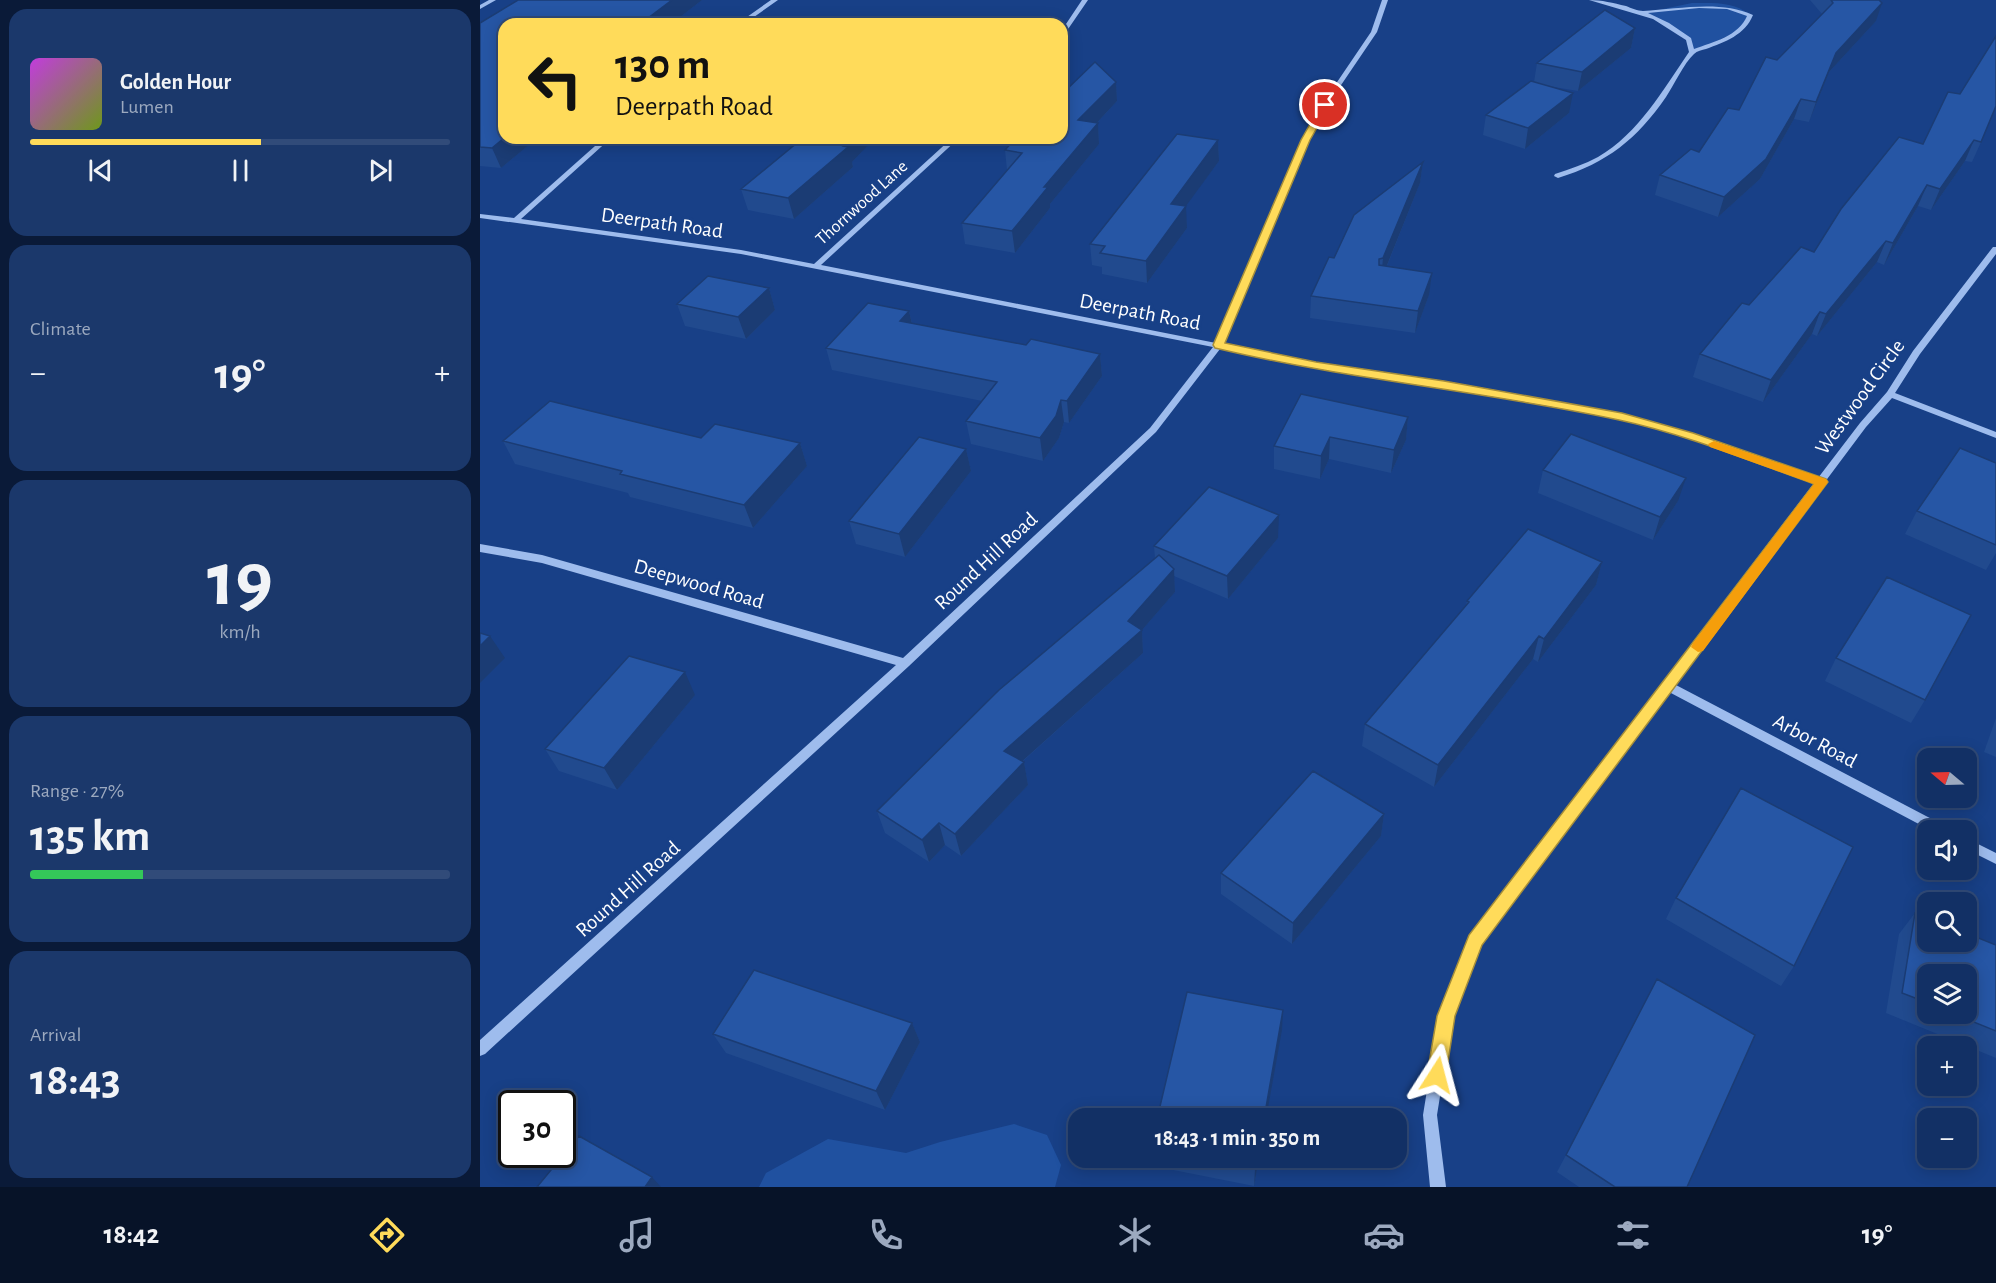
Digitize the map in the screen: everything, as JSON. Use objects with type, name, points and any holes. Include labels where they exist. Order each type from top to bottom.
[{"type":"street","points":[[480,7],[493,0]]},
{"type":"street","points":[[749,18],[775,0]]},
{"type":"street","points":[[1068,25],[1085,0]]},
{"type":"street","name":"Round Hill Road","points":[[480,1049],[905,663],[1152,430],[1219,345],[1305,140],[1374,32],[1385,0]]},
{"type":"street","points":[[1592,0],[1644,12],[1682,33],[1689,39],[1692,52]]},
{"type":"street","points":[[1558,176],[1601,158],[1632,135],[1652,112],[1692,52],[1741,30],[1748,23],[1750,15],[1737,7],[1717,3],[1692,3],[1644,12]]},
{"type":"street","points":[[515,221],[601,144]]},
{"type":"street","name":"Thornwood Lane","points":[[816,266],[949,144]]},
{"type":"street","name":"Deerpath Road","points":[[480,216],[741,252],[1316,365],[1444,384],[1622,416],[1689,435],[1821,482]]},
{"type":"street","name":"Westwood Circle","points":[[1438,1187],[1430,1114],[1446,1016],[1475,941],[1863,425],[1890,394],[1916,353],[1996,249]]},
{"type":"street","points":[[1890,394],[1996,435]]},
{"type":"street","name":"Deepwood Road","points":[[480,548],[542,559],[905,663]]},
{"type":"street","name":"Arbor Road","points":[[1668,686],[1922,820]]},
{"type":"street","points":[[1977,849],[1996,859]]},
{"type":"shaded area","points":[[1692,3],[1730,5],[1750,15],[1741,30],[1692,52],[1689,39],[1644,13]]},
{"type":"shaded area","points":[[1014,1124],[1047,1135],[1061,1165],[1055,1187],[759,1187],[766,1173],[828,1139],[906,1153],[940,1142]]},
{"type":"building","points":[[518,0],[672,0],[648,18],[498,18],[498,143],[492,148],[480,147],[480,23]]},
{"type":"building","points":[[1831,0],[1879,0],[1882,3],[1836,53],[1816,102],[1801,99],[1766,159],[1724,197],[1660,175],[1691,149],[1699,152],[1728,108],[1739,110],[1766,57],[1777,60],[1833,3]]},
{"type":"building","points":[[1605,10],[1635,28],[1582,72],[1537,63]]},
{"type":"building","points":[[1996,36],[1996,106],[1981,142],[1974,140],[1940,189],[1927,185],[1893,243],[1886,241],[1826,314],[1820,312],[1771,380],[1700,354],[1742,303],[1749,305],[1801,247],[1814,252],[1841,209],[1899,137],[1923,144],[1948,92],[1960,94]]},
{"type":"building","points":[[1095,62],[1116,82],[1078,120],[1098,123],[1044,187],[1048,187],[1012,231],[962,223],[1022,153],[1005,150],[1010,144],[1068,144],[1068,88]]},
{"type":"building","points":[[1531,81],[1573,93],[1528,128],[1486,115]]},
{"type":"building","points":[[1177,134],[1218,140],[1171,204],[1186,206],[1146,261],[1100,253],[1105,246],[1090,244]]},
{"type":"building","points":[[796,144],[845,144],[843,146],[848,147],[788,198],[741,189]]},
{"type":"building","points":[[1423,162],[1383,258],[1379,259],[1379,265],[1432,273],[1418,311],[1311,296],[1329,257],[1334,258],[1354,215]]},
{"type":"building","points":[[708,276],[769,288],[738,317],[677,304]]},
{"type":"building","points":[[868,303],[909,311],[900,321],[1026,345],[1031,339],[1100,354],[1067,401],[1061,400],[1056,416],[1040,438],[966,421],[997,382],[826,348]]},
{"type":"building","points":[[1301,394],[1408,417],[1394,450],[1330,437],[1321,456],[1274,446]]},
{"type":"building","points":[[550,401],[701,438],[715,424],[800,443],[744,505],[620,474],[622,471],[503,441]]},
{"type":"building","points":[[1571,434],[1686,478],[1660,517],[1543,470]]},
{"type":"building","points":[[919,437],[966,449],[899,534],[849,521]]},
{"type":"building","points":[[1960,448],[1996,463],[1996,545],[1917,511]]},
{"type":"building","points":[[1209,487],[1279,515],[1227,576],[1154,546]]},
{"type":"building","points":[[1528,529],[1602,562],[1544,639],[1539,636],[1438,765],[1365,724],[1469,602],[1467,601]]},
{"type":"building","points":[[1159,555],[1174,569],[1128,621],[1142,630],[1004,751],[1024,762],[955,834],[939,823],[922,840],[877,811],[999,690]]},
{"type":"building","points":[[1887,577],[1971,615],[1925,700],[1836,658]]},
{"type":"building","points":[[480,633],[490,636],[480,646]]},
{"type":"building","points":[[629,656],[685,672],[604,768],[545,749]]},
{"type":"building","points":[[1313,771],[1384,814],[1293,923],[1221,873]]},
{"type":"building","points":[[1741,788],[1853,847],[1794,966],[1676,898]]},
{"type":"building","points":[[1915,913],[1917,914],[1917,952],[1977,952],[1977,937],[1996,945],[1996,1031],[1977,1023],[1977,964],[1917,964],[1917,999],[1902,993]]},
{"type":"building","points":[[754,970],[912,1023],[876,1091],[713,1034]]},
{"type":"building","points":[[1657,979],[1755,1035],[1687,1187],[1615,1187],[1566,1155]]},
{"type":"building","points":[[1187,992],[1283,1010],[1266,1108],[1160,1108]]},
{"type":"building","points":[[579,1136],[652,1177],[645,1187],[537,1187],[553,1168],[576,1168],[576,1140]]},
{"type":"slow traffic","points":[[1698,647],[1821,482],[1714,444]]},
{"type":"route","points":[[1325,105],[1305,140],[1219,345],[1316,365],[1444,384],[1622,416],[1689,435],[1821,482],[1475,941],[1446,1016],[1437,1075]]}]
